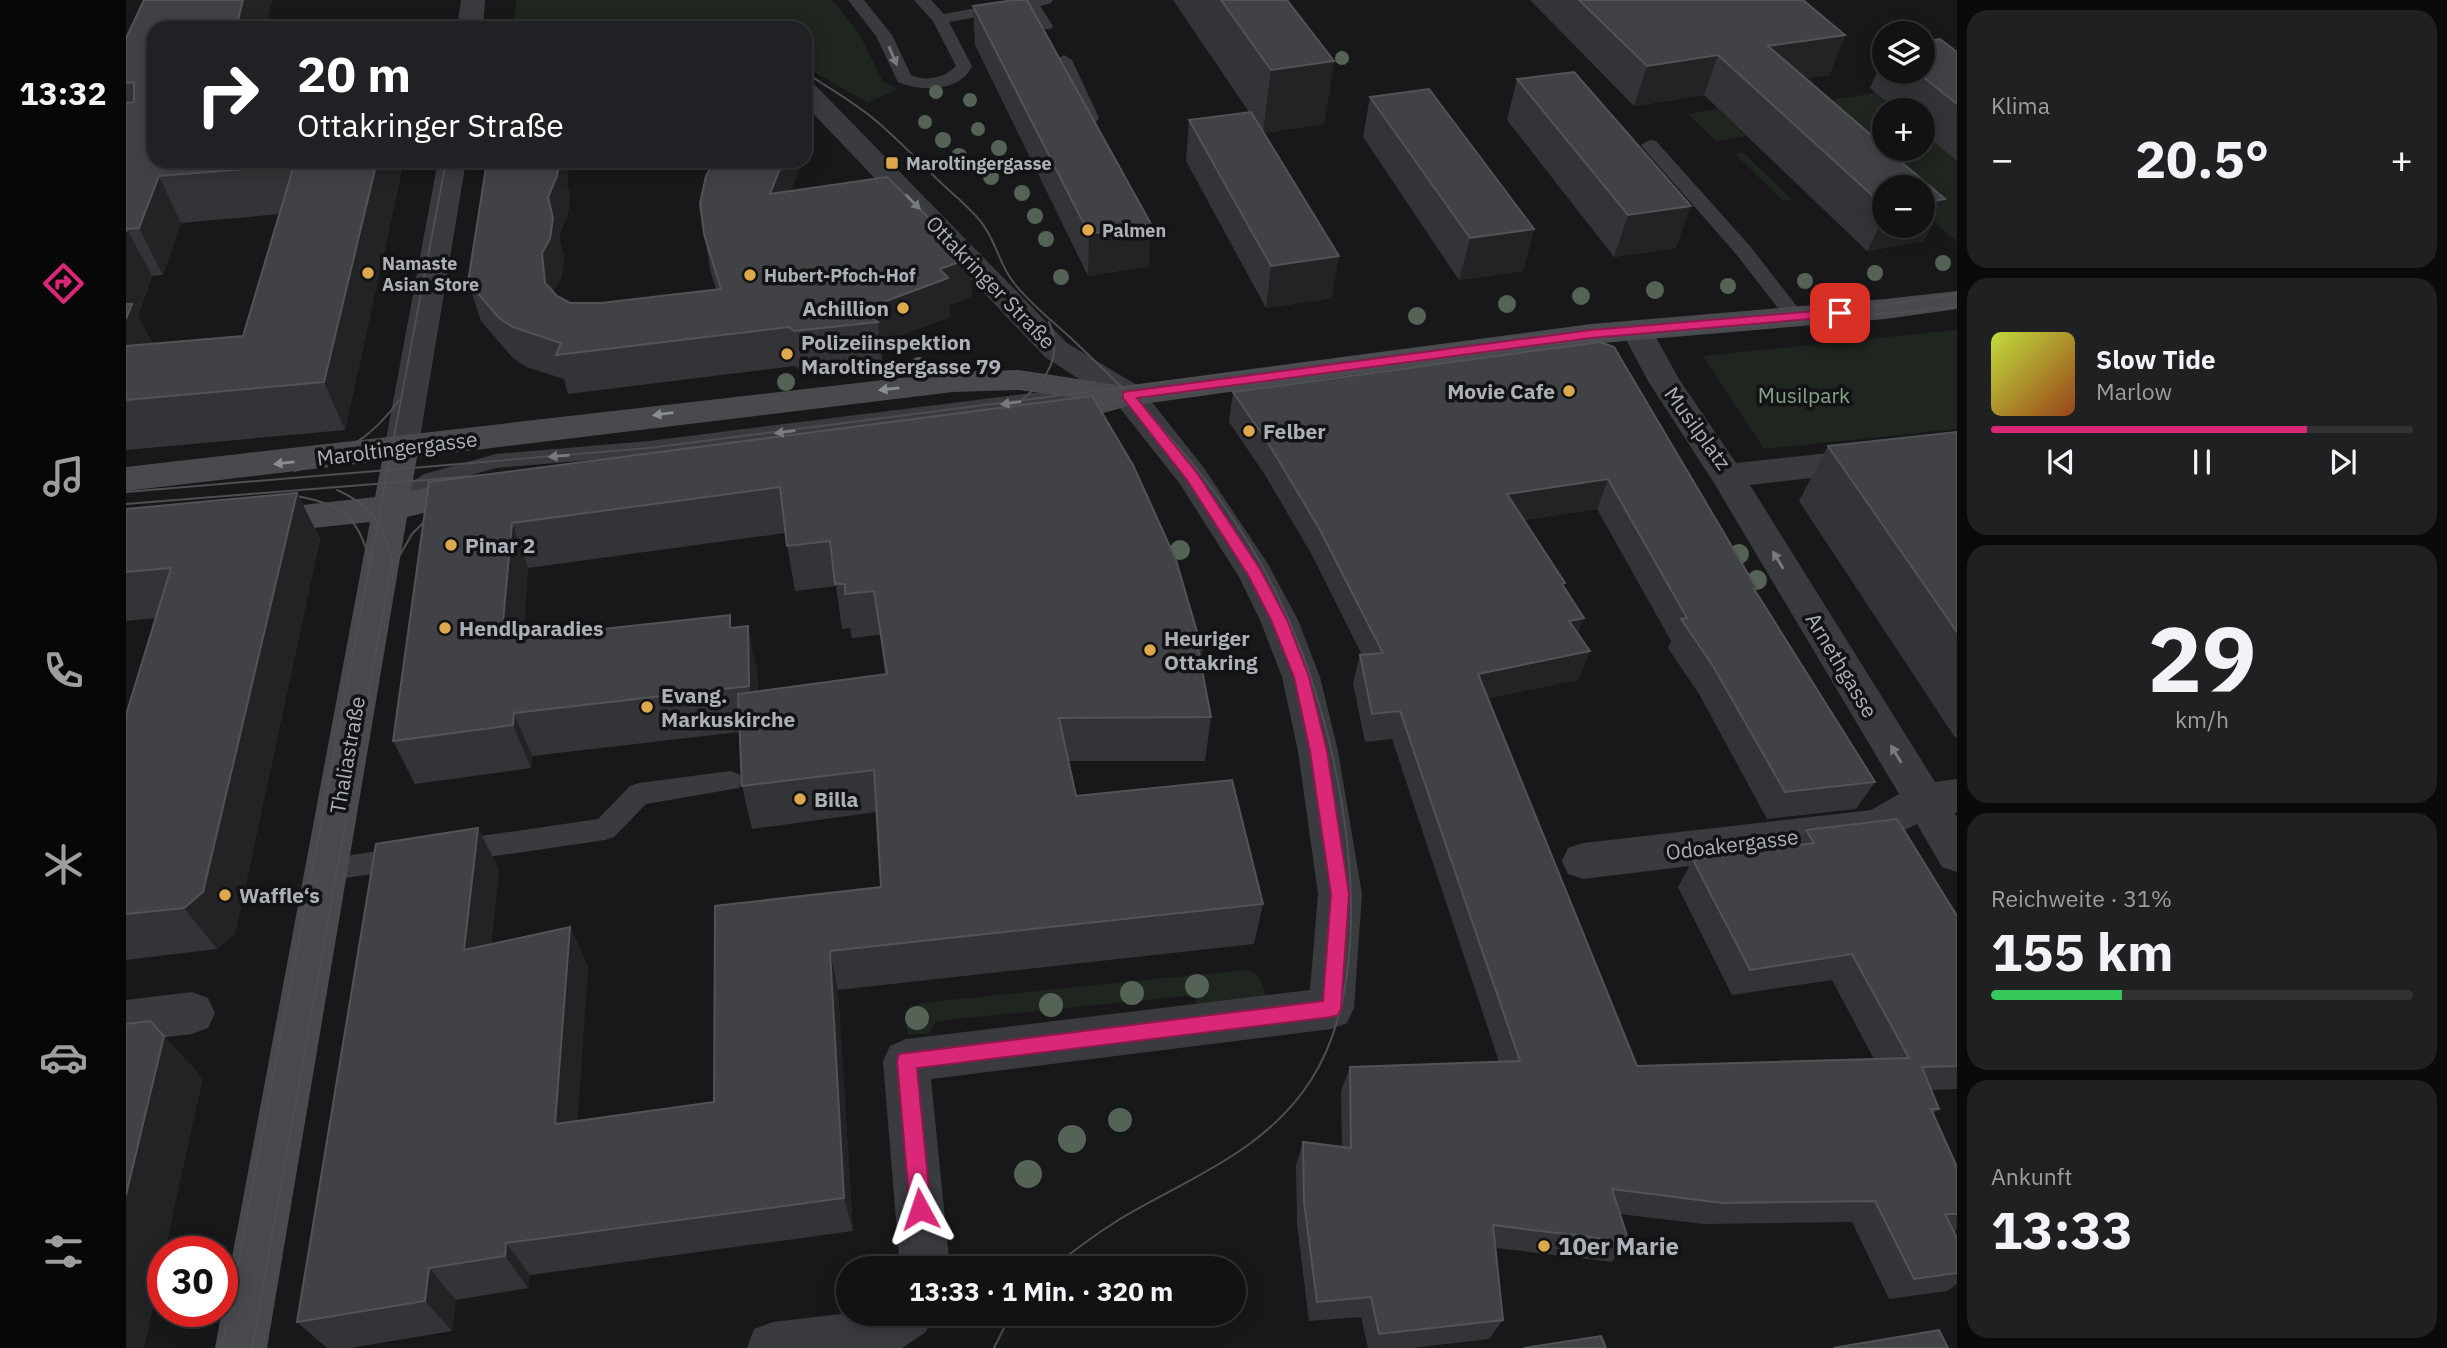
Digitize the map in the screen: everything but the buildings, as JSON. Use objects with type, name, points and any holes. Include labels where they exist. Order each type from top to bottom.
[{"type":"main road","points":[[230,525],[390,508],[497,485],[1044,418],[1128,395],[1577,336],[1957,300]]},
{"type":"main road","name":"Maroltingergasse","points":[[126,479],[401,450],[523,430],[953,382],[1019,380],[1128,395]]},
{"type":"main road","name":"Thaliastraße","points":[[241,1348],[401,450]]},
{"type":"street","points":[[471,21],[473,0]]},
{"type":"street","name":"Ottakringer Straße","points":[[812,97],[1056,350],[1128,395],[1192,476],[1249,563],[1279,620],[1301,677],[1318,751],[1340,894],[1331,1009],[906,1061],[924,1256]]},
{"type":"street","name":"Thaliastraße","points":[[401,450],[451,168]]},
{"type":"street","name":"Musilplatz","points":[[1637,330],[1664,381],[1727,475],[1957,450]]},
{"type":"street","name":"Arnethgasse","points":[[1727,475],[1940,799],[1957,854]]},
{"type":"street","name":"Odoakergasse","points":[[1583,861],[1878,827],[1940,799]]},
{"type":"street","points":[[126,1021],[192,1013]]},
{"type":"street","points":[[773,1348],[882,1326]]},
{"type":"lane","points":[[856,0],[884,35],[900,73],[909,81],[918,83],[950,78],[962,71],[964,66],[940,19],[922,0]]},
{"type":"lane","points":[[940,19],[1037,1],[1045,26]]},
{"type":"lane","points":[[1064,60],[1074,79],[1077,95],[1095,128]]},
{"type":"lane","points":[[1650,145],[1743,250],[1795,317]]},
{"type":"lane","points":[[326,870],[605,829],[639,794],[730,780]]},
{"type":"green space","points":[[516,0],[832,0],[859,33],[883,82],[897,89],[868,103],[812,71],[812,21],[514,21]]},
{"type":"green space","points":[[1876,93],[1882,98],[1872,98],[1872,152],[1803,104]]},
{"type":"green space","points":[[1718,109],[1746,136],[1716,141],[1688,114]]},
{"type":"green space","points":[[1935,143],[1957,161],[1957,242],[1935,223],[1935,175],[1906,175],[1885,161],[1935,161]]},
{"type":"green space","points":[[1743,152],[1792,200],[1783,201],[1735,154]]},
{"type":"green space","name":"Musilpark","points":[[1957,330],[1957,429],[1764,449],[1703,356]]},
{"type":"green space","points":[[1244,970],[1259,977],[1266,1002],[1197,1005],[1195,995],[936,1021],[930,1033],[908,1035],[905,1019],[909,1009],[921,1003]]},
{"type":"tram line","points":[[812,77],[875,120],[971,210],[986,229],[1009,276],[1021,291],[1122,387]]},
{"type":"tram line","points":[[388,470],[445,168]]},
{"type":"tram line","points":[[1122,387],[1532,335],[1881,305],[1957,294]]},
{"type":"tram line","points":[[1134,399],[1553,344],[1957,307]]},
{"type":"tram line","points":[[1021,400],[1038,385],[1050,366],[1054,346],[1049,322]]},
{"type":"tram line","points":[[1021,400],[1122,387]]},
{"type":"tram line","points":[[1122,387],[1134,399]]},
{"type":"tram line","points":[[1068,1256],[1120,1219],[1224,1161],[1272,1126],[1293,1105],[1311,1080],[1334,1031],[1347,975],[1351,913],[1348,849],[1338,784],[1307,666],[1278,597],[1238,527],[1188,459],[1134,399]]},
{"type":"tram line","points":[[1077,407],[1134,399]]},
{"type":"tram line","points":[[295,471],[353,445],[378,425],[399,400]]},
{"type":"tram line","points":[[388,470],[649,448],[1021,400]]},
{"type":"tram line","points":[[126,492],[388,470]]},
{"type":"tram line","points":[[385,483],[388,470]]},
{"type":"tram line","points":[[385,483],[486,475]]},
{"type":"tram line","points":[[126,504],[385,483]]},
{"type":"tram line","points":[[378,523],[385,483]]},
{"type":"tram line","points":[[337,490],[359,502],[378,523]]},
{"type":"tram line","points":[[296,496],[324,503],[345,515],[360,533],[369,561]]},
{"type":"tram line","points":[[393,567],[412,534],[439,507]]},
{"type":"tram line","points":[[222,1348],[378,523]]},
{"type":"tram line","points":[[252,1348],[392,561],[378,523]]},
{"type":"tram line","points":[[994,1348],[1005,1326]]},
{"type":"place","name":"Maroltingergasse","points":[[892,163]]},
{"type":"place","name":"Palmen","points":[[1088,230]]},
{"type":"place","name":"Namaste Asian Store","points":[[368,273]]},
{"type":"place","name":"Hubert-Pfoch-Hof","points":[[750,275]]},
{"type":"place","name":"Achillion","points":[[903,308]]},
{"type":"place","name":"Polizeiinspektion Maroltingergasse 79","points":[[787,354]]},
{"type":"place","name":"Movie Cafe","points":[[1569,391]]},
{"type":"place","name":"Felber","points":[[1249,431]]},
{"type":"place","name":"Pinar 2","points":[[451,545]]},
{"type":"place","name":"Hendlparadies","points":[[445,628]]},
{"type":"place","name":"Heuriger Ottakring","points":[[1150,650]]},
{"type":"place","name":"Evang. Markuskirche","points":[[647,707]]},
{"type":"place","name":"Billa","points":[[800,799]]},
{"type":"place","name":"Waffle‘s","points":[[225,895]]},
{"type":"place","name":"10er Marie","points":[[1544,1246]]},
{"type":"route","points":[[920,1209],[906,1061],[1331,1009],[1340,894],[1318,751],[1301,677],[1279,620],[1255,573],[1192,476],[1128,395],[1591,334],[1840,313]]}]
